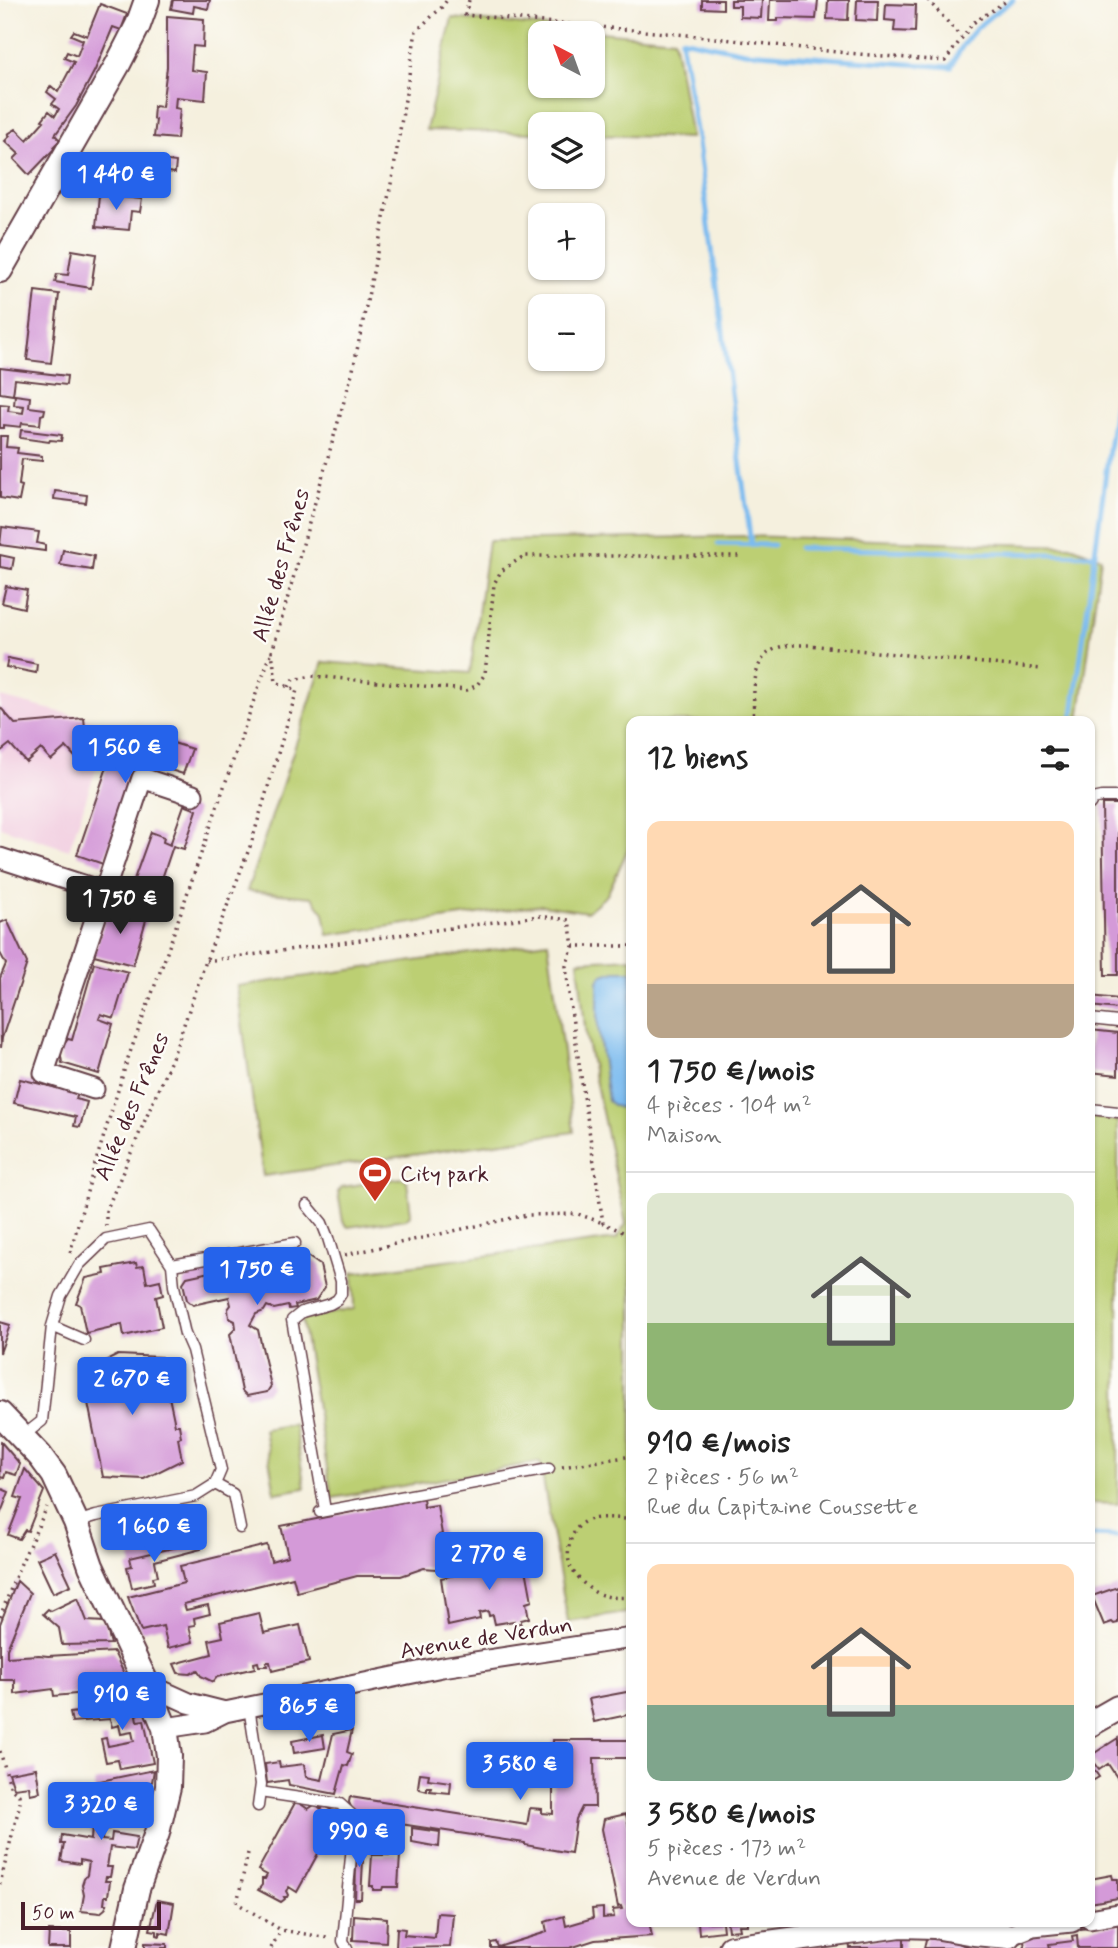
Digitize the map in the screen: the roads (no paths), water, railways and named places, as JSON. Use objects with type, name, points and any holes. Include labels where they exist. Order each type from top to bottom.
[{"type":"street","points":[[0,270],[118,64],[147,0]]},
{"type":"street","points":[[94,1089],[44,1073],[142,778],[193,795]]},
{"type":"street","points":[[0,858],[104,892]]},
{"type":"street","points":[[1,1416],[54,1475],[76,1522],[91,1566],[162,1720],[169,1756],[168,1787],[137,1889],[124,1948]]},
{"type":"street","name":"Avenue de Verdun","points":[[162,1720],[205,1722],[225,1712],[442,1667],[626,1639]]},
{"type":"street","name":"Avenue de Verdun","points":[[149,1689],[158,1689],[189,1703],[225,1712]]},
{"type":"street","points":[[162,1720],[173,1706],[189,1703]]},
{"type":"street","points":[[1095,1918],[1118,1914]]},
{"type":"street","points":[[731,1948],[886,1927]]},
{"type":"street","points":[[940,1927],[1008,1935],[1030,1927]]},
{"type":"lane","points":[[1095,799],[1118,797]]},
{"type":"lane","points":[[1095,1020],[1118,1022]]},
{"type":"lane","points":[[1095,1110],[1118,1112]]},
{"type":"lane","points":[[307,1205],[322,1223],[341,1281],[341,1294],[337,1300],[302,1312],[292,1320],[322,1511],[549,1469]]},
{"type":"lane","points":[[22,1437],[42,1421],[52,1326],[61,1296],[79,1265],[106,1239],[149,1230],[172,1265],[185,1334],[192,1350],[220,1470],[215,1484],[196,1496],[76,1522]]},
{"type":"lane","points":[[172,1265],[295,1243]]},
{"type":"lane","points":[[52,1326],[84,1340]]},
{"type":"lane","points":[[215,1484],[233,1494],[240,1528]]},
{"type":"lane","points":[[249,1707],[261,1784],[258,1805]]},
{"type":"lane","points":[[260,1792],[340,1804],[351,1814],[353,1835],[345,1944]]},
{"type":"water","points":[[626,971],[626,1108],[608,1101],[598,1027],[598,981],[602,975]]},
{"type":"waterway","points":[[751,544],[698,143],[681,39],[745,52],[951,67],[976,29],[1013,0]]},
{"type":"waterway","points":[[1073,716],[1118,384]]},
{"type":"waterway","points":[[718,544],[773,545]]},
{"type":"waterway","points":[[799,548],[1094,555]]},
{"type":"waterway","points":[[1095,1535],[1118,1536]]},
{"type":"place","name":"City park","points":[[375,1203]]}]
